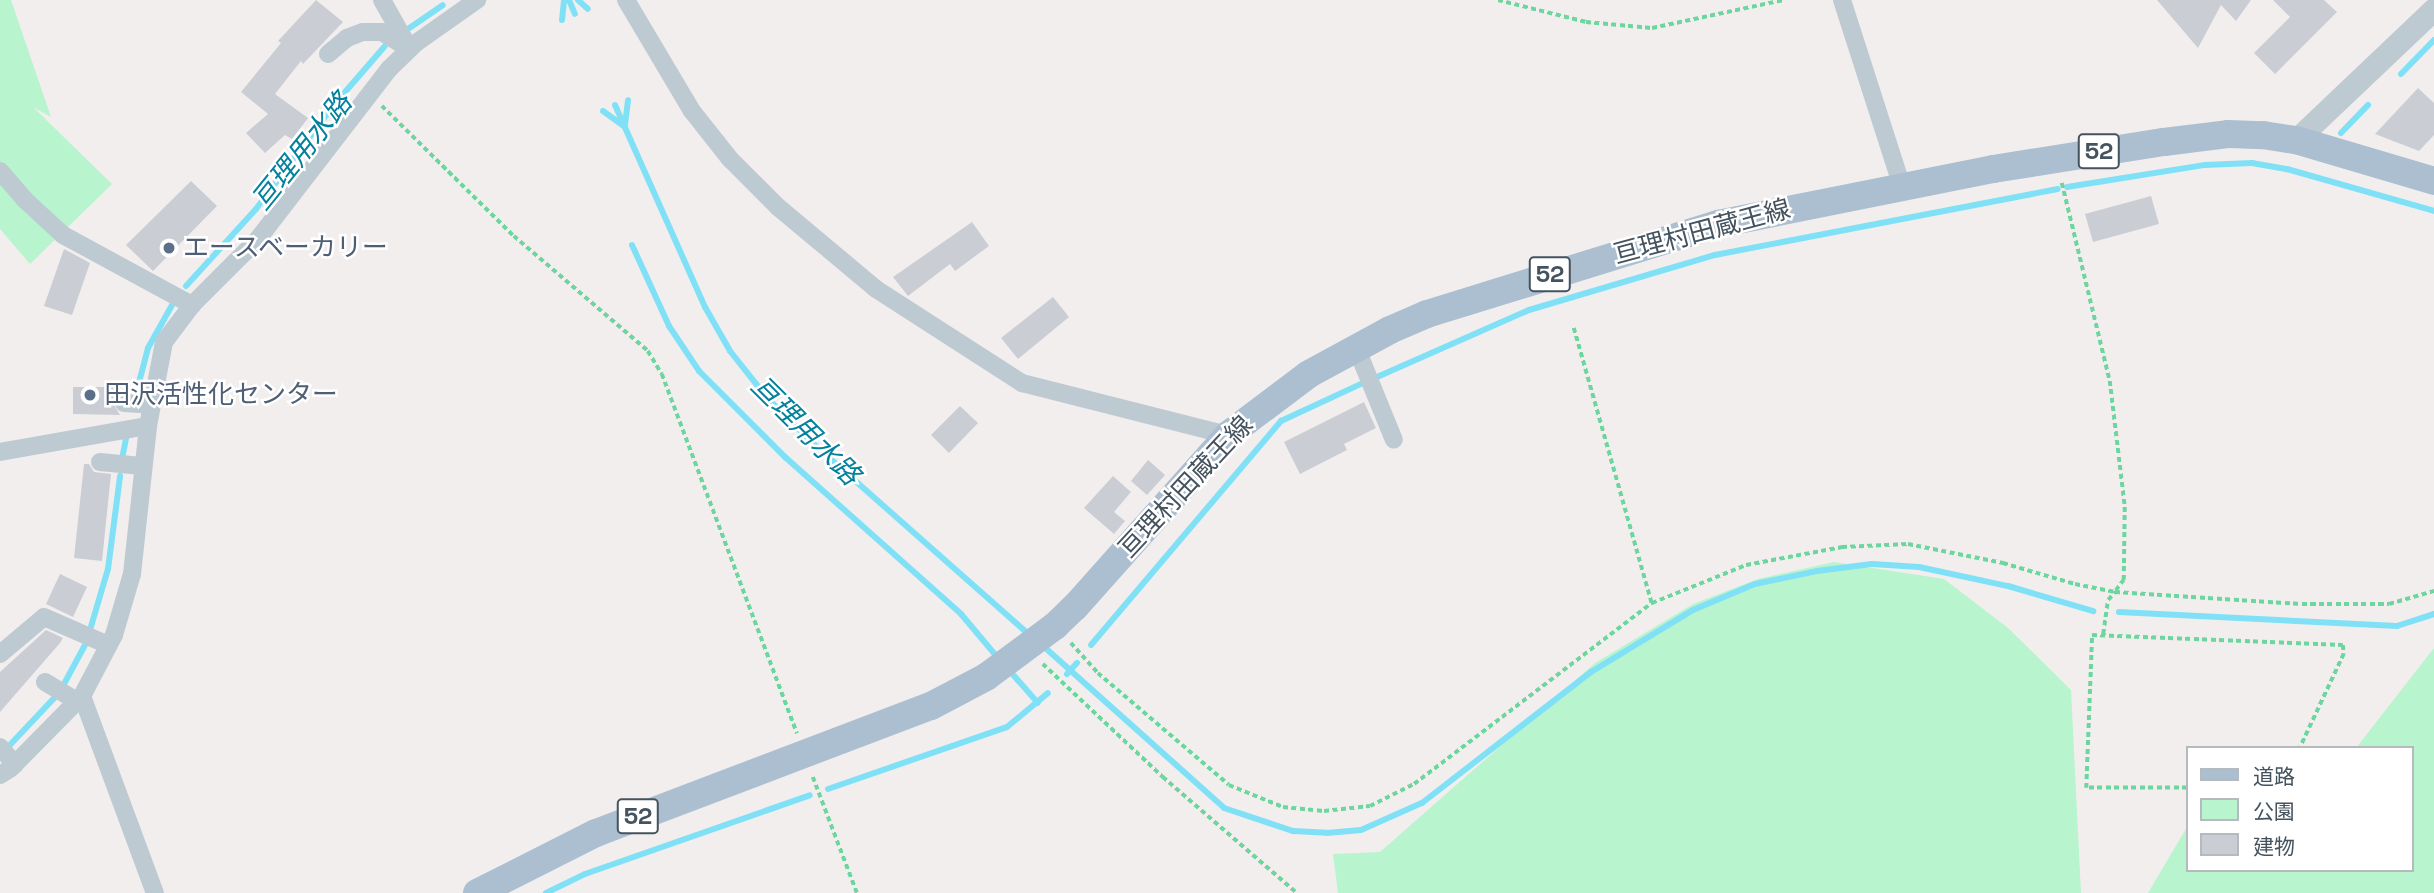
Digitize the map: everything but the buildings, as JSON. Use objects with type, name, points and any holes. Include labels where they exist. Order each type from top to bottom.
[{"type":"main road","name":"亘理村田蔵王線","points":[[477,893],[596,833],[931,706],[986,677],[1055,626],[1228,435],[1309,374],[1356,347],[1427,314],[1661,240],[1792,207],[2058,158],[2228,134],[2297,140],[2434,181]]},
{"type":"street","points":[[382,0],[410,49]]},
{"type":"street","points":[[626,0],[692,111],[730,159],[778,207],[876,289],[1022,383],[1228,435]]},
{"type":"street","points":[[1842,0],[1902,187]]},
{"type":"street","points":[[0,775],[15,764],[79,699],[108,645],[123,609],[132,574],[142,466],[164,342],[192,304],[258,239],[369,93],[410,49],[467,3]]},
{"type":"street","points":[[2297,140],[2434,9]]},
{"type":"street","points":[[328,54],[347,38],[363,32],[382,32],[410,49]]},
{"type":"street","points":[[0,171],[24,199],[63,235],[145,282],[192,304]]},
{"type":"street","points":[[1356,347],[1394,440]]},
{"type":"street","points":[[124,403],[151,405]]},
{"type":"street","points":[[0,452],[148,426]]},
{"type":"street","points":[[100,462],[142,466]]},
{"type":"street","points":[[0,653],[44,617],[108,645]]},
{"type":"street","points":[[46,681],[79,699],[155,893]]},
{"type":"street","points":[[0,747],[15,764]]},
{"type":"path","points":[[1498,0],[1586,22],[1652,27],[1784,0]]},
{"type":"path","points":[[369,93],[514,236],[648,351],[662,374],[857,893]]},
{"type":"path","points":[[2058,158],[2067,213],[2110,381],[2125,507],[2124,580],[2108,600],[2103,634]]},
{"type":"path","points":[[1574,328],[1652,603]]},
{"type":"path","points":[[1055,626],[1098,673],[1229,786],[1283,807],[1324,811],[1370,806],[1414,783],[1652,603],[1746,565],[1842,547],[1908,544],[2003,563],[2115,592],[2302,604],[2389,604],[2434,591]]},
{"type":"path","points":[[2186,788],[2086,788],[2092,635],[2343,645],[2344,654],[2301,746]]},
{"type":"path","points":[[1027,648],[1163,777],[1297,893]]},
{"type":"green space","points":[[0,0],[11,0],[51,117],[33,107],[112,184],[30,264],[0,229]]},
{"type":"green space","points":[[1834,562],[1944,579],[2008,628],[2071,690],[2081,893],[1338,893],[1333,854],[1380,852],[1595,663],[1693,604],[1758,579]]},
{"type":"green space","points":[[2434,648],[2434,893],[2148,893],[2186,829],[2186,872],[2413,872],[2413,746],[2358,746]]},
{"type":"waterway","points":[[562,20],[564,0]]},
{"type":"waterway","points":[[569,0],[575,14]]},
{"type":"waterway","points":[[578,0],[588,9]]},
{"type":"waterway","name":"亘理用水路","points":[[408,29],[443,5]]},
{"type":"waterway","points":[[2401,74],[2434,40]]},
{"type":"waterway","name":"亘理用水路","points":[[186,286],[256,209],[333,106],[385,46]]},
{"type":"waterway","points":[[625,125],[628,100]]},
{"type":"waterway","name":"亘理用水路","points":[[615,105],[705,307],[730,351],[768,399],[817,447],[1031,636]]},
{"type":"waterway","points":[[2341,133],[2368,105]]},
{"type":"waterway","points":[[603,111],[624,126]]},
{"type":"waterway","points":[[2067,187],[2205,165],[2252,163],[2287,169],[2434,211]]},
{"type":"waterway","points":[[1377,377],[1529,310],[1715,255],[2058,189]]},
{"type":"waterway","points":[[632,245],[669,326],[699,371],[785,457],[961,614],[998,658]]},
{"type":"waterway","name":"亘理用水路","points":[[137,390],[148,348],[172,305]]},
{"type":"waterway","points":[[1091,645],[1281,421],[1363,383]]},
{"type":"waterway","name":"亘理用水路","points":[[123,454],[126,438]]},
{"type":"waterway","name":"亘理用水路","points":[[90,630],[108,569],[120,476]]},
{"type":"waterway","points":[[1042,645],[1224,808],[1293,831],[1327,833],[1361,830],[1422,803],[1591,672],[1693,610],[1755,584],[1817,571],[1872,564],[1919,567],[2008,586],[2093,611]]},
{"type":"waterway","points":[[2119,612],[2397,626],[2434,614]]},
{"type":"waterway","name":"亘理用水路","points":[[64,684],[85,645]]},
{"type":"waterway","name":"亘理用水路","points":[[1067,674],[1077,663]]},
{"type":"waterway","points":[[1008,669],[1038,703]]},
{"type":"waterway","points":[[828,789],[1007,727],[1048,693]]},
{"type":"waterway","name":"亘理用水路","points":[[8,747],[57,695]]},
{"type":"waterway","points":[[546,893],[585,874],[810,795]]},
{"type":"place","name":"エースベーカリー","points":[[169,248]]},
{"type":"place","name":"田沢活性化センター","points":[[90,395]]}]
